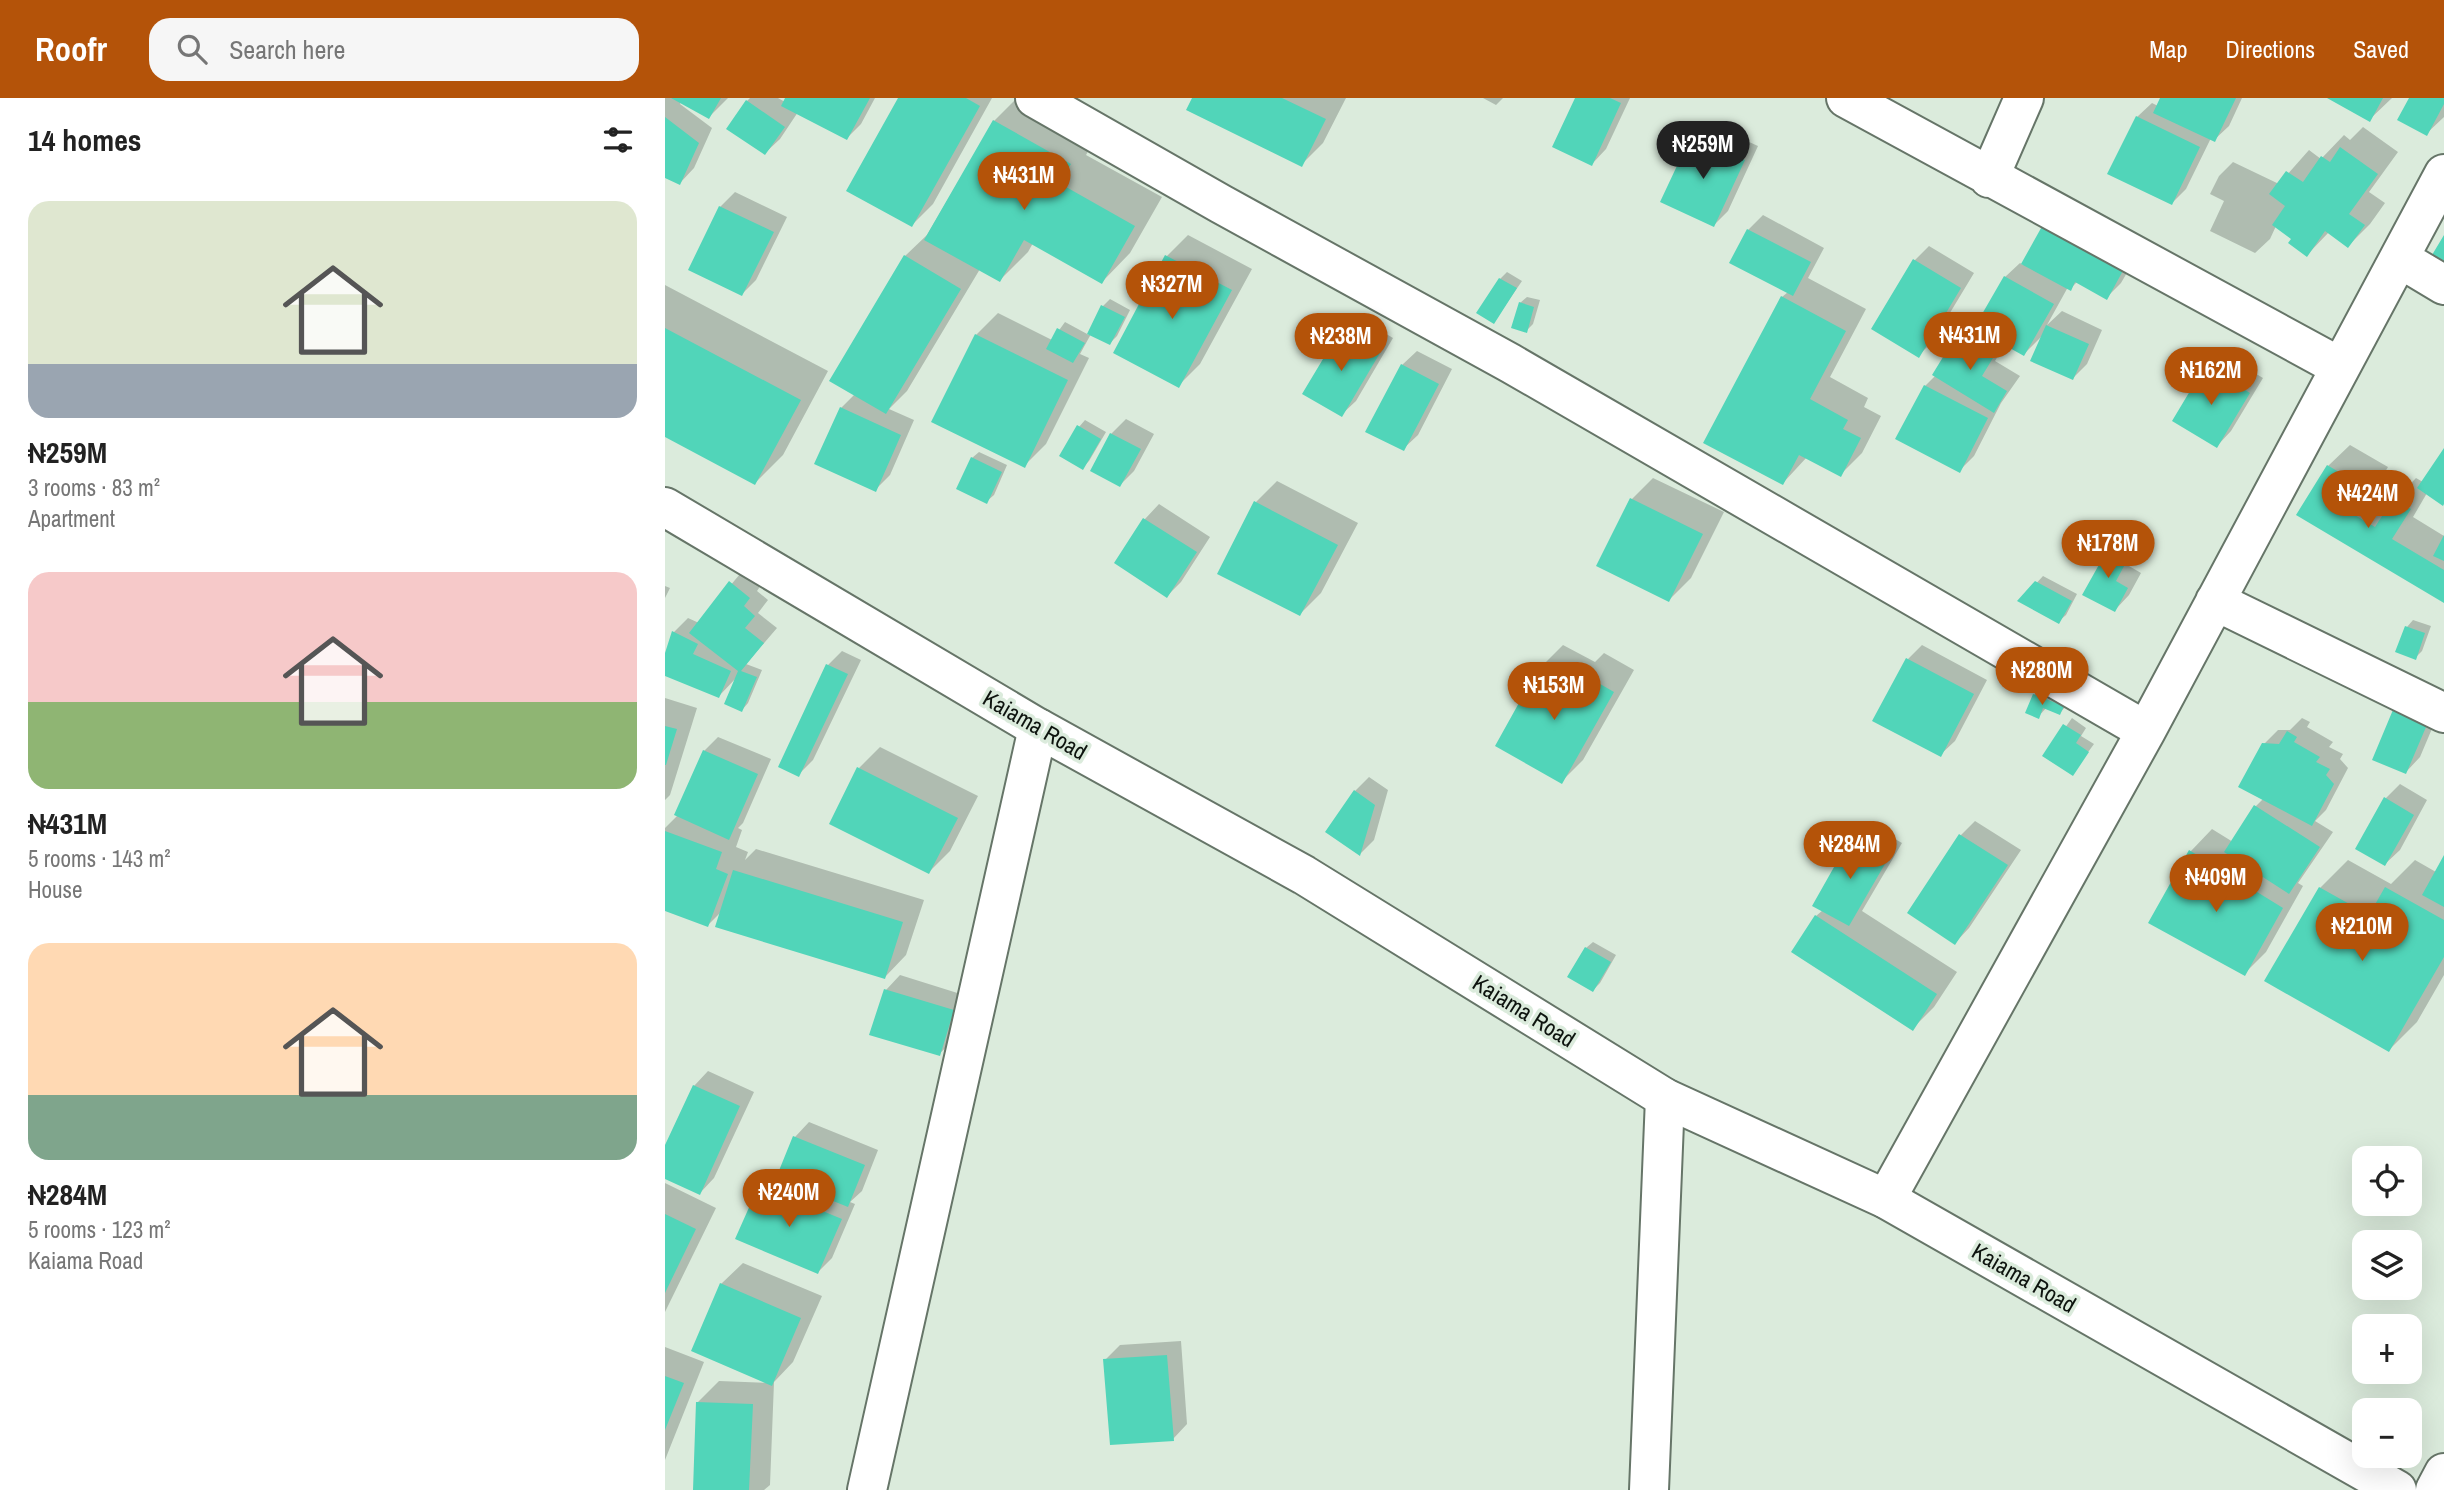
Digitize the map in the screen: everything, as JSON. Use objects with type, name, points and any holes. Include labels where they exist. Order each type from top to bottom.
[{"type":"main road","points":[[1035,98],[1522,370],[2146,731]]},
{"type":"main road","points":[[1846,98],[2340,368]]},
{"type":"main road","points":[[1989,178],[2024,98]]},
{"type":"main road","points":[[1885,1199],[2146,731],[2444,174]]},
{"type":"main road","points":[[2399,258],[2444,285]]},
{"type":"main road","name":"Kaiama Road","points":[[665,507],[1038,728],[1304,875],[1665,1098],[1885,1199],[2397,1490]]},
{"type":"main road","points":[[2215,601],[2444,713]]},
{"type":"main road","points":[[867,1490],[1038,728]]},
{"type":"main road","points":[[1649,1490],[1665,1098]]},
{"type":"main road","points":[[2435,1490],[2444,1473]]},
{"type":"building","points":[[671,98],[721,98],[709,119]]},
{"type":"building","points":[[785,98],[870,98],[847,140],[781,106]]},
{"type":"building","points":[[898,98],[966,98],[980,106],[912,227],[846,191]]},
{"type":"building","points":[[1192,98],[1282,98],[1326,119],[1302,167],[1186,110]]},
{"type":"building","points":[[1575,98],[1610,98],[1621,103],[1592,166],[1552,147]]},
{"type":"building","points":[[2160,98],[2236,98],[2215,142],[2153,113]]},
{"type":"building","points":[[2327,98],[2383,98],[2370,122]]},
{"type":"building","points":[[2409,98],[2444,98],[2444,104],[2427,136],[2397,120]]},
{"type":"building","points":[[746,100],[785,127],[765,155],[726,129]]},
{"type":"building","points":[[2136,116],[2200,147],[2172,205],[2107,174]]},
{"type":"building","points":[[665,117],[699,143],[680,185],[665,178]]},
{"type":"building","points":[[993,120],[1071,164],[1059,183],[1135,226],[1102,284],[1024,240],[1000,282],[924,240]]},
{"type":"building","points":[[1691,136],[1745,160],[1714,227],[1660,202]]},
{"type":"building","points":[[2340,147],[2378,174],[2349,214],[2365,225],[2348,248],[2325,231],[2307,257],[2288,243],[2291,239],[2272,225],[2285,206],[2269,194],[2286,171],[2303,182],[2321,156],[2330,162]]},
{"type":"building","points":[[719,206],[774,232],[742,296],[688,270]]},
{"type":"building","points":[[2045,221],[2125,267],[2107,300],[2075,282],[2071,291],[2021,264]]},
{"type":"building","points":[[1747,229],[1811,262],[1793,296],[1729,263]]},
{"type":"building","points":[[2444,235],[2444,262],[2432,255]]},
{"type":"building","points":[[904,255],[961,289],[886,414],[829,381]]},
{"type":"building","points":[[1165,255],[1232,290],[1179,388],[1113,353]]},
{"type":"building","points":[[1913,259],[1961,288],[1919,358],[1871,329]]},
{"type":"building","points":[[2004,276],[2054,304],[2024,356],[1974,328]]},
{"type":"building","points":[[1499,278],[1517,288],[1494,324],[1476,313]]},
{"type":"building","points":[[1781,296],[1846,331],[1810,399],[1848,420],[1843,429],[1861,438],[1841,477],[1799,455],[1783,485],[1703,443]]},
{"type":"building","points":[[1519,302],[1534,307],[1527,333],[1511,328]]},
{"type":"building","points":[[1101,305],[1125,317],[1110,345],[1087,334]]},
{"type":"building","points":[[2046,325],[2089,344],[2073,380],[2030,361]]},
{"type":"building","points":[[665,328],[801,400],[755,485],[665,437]]},
{"type":"building","points":[[1057,328],[1085,343],[1073,363],[1046,349]]},
{"type":"building","points":[[1341,329],[1380,353],[1342,417],[1302,394]]},
{"type":"building","points":[[1959,331],[1996,353],[1982,376],[2007,391],[1994,413],[1932,375]]},
{"type":"building","points":[[975,334],[1068,380],[1025,468],[931,422]]},
{"type":"building","points":[[1401,364],[1439,384],[1404,451],[1365,432]]},
{"type":"building","points":[[2205,366],[2250,393],[2217,448],[2172,421]]},
{"type":"building","points":[[1924,385],[1988,418],[1960,473],[1895,439]]},
{"type":"building","points":[[840,407],[901,435],[876,492],[814,464]]},
{"type":"building","points":[[1077,425],[1101,439],[1083,470],[1059,456]]},
{"type":"building","points":[[1110,433],[1141,449],[1120,487],[1090,471]]},
{"type":"building","points":[[2444,448],[2444,504],[2443,506],[2417,488]]},
{"type":"building","points":[[971,457],[1002,472],[987,504],[956,489]]},
{"type":"building","points":[[2327,465],[2368,489],[2353,514],[2375,527],[2393,499],[2411,509],[2392,539],[2444,570],[2444,603],[2296,515]]},
{"type":"building","points":[[1630,498],[1703,534],[1669,602],[1596,566]]},
{"type":"building","points":[[1254,501],[1338,545],[1300,616],[1217,574]]},
{"type":"building","points":[[1143,518],[1197,552],[1167,598],[1114,563]]},
{"type":"building","points":[[2444,535],[2444,561],[2433,556]]},
{"type":"building","points":[[2110,545],[2130,555],[2116,581],[2128,588],[2115,612],[2082,595]]},
{"type":"building","points":[[729,581],[750,598],[744,606],[755,616],[745,628],[764,643],[741,671],[757,677],[742,712],[724,704],[738,671],[689,633]]},
{"type":"building","points":[[2035,581],[2072,601],[2059,624],[2017,601]]},
{"type":"building","points":[[2405,626],[2425,633],[2416,660],[2395,652]]},
{"type":"building","points":[[672,631],[698,644],[693,654],[731,671],[719,698],[665,676],[665,653]]},
{"type":"building","points":[[1906,658],[1974,694],[1941,757],[1872,721]]},
{"type":"building","points":[[826,664],[848,674],[799,777],[778,767]]},
{"type":"building","points":[[1540,665],[1575,685],[1581,673],[1614,692],[1562,784],[1495,746]]},
{"type":"building","points":[[2033,694],[2064,706],[2060,715],[2043,708],[2039,719],[2025,713]]},
{"type":"building","points":[[2395,705],[2429,720],[2406,774],[2372,760]]},
{"type":"building","points":[[2063,724],[2081,735],[2076,743],[2089,752],[2073,776],[2042,756]]},
{"type":"building","points":[[665,726],[677,729],[666,765],[665,765]]},
{"type":"building","points":[[2287,731],[2297,737],[2294,742],[2320,757],[2316,762],[2330,769],[2326,775],[2334,784],[2312,826],[2238,787],[2262,743],[2279,744]]},
{"type":"building","points":[[703,750],[758,774],[729,840],[674,815]]},
{"type":"building","points":[[857,767],[958,818],[929,874],[829,824]]},
{"type":"building","points":[[1354,790],[1375,805],[1360,856],[1325,832]]},
{"type":"building","points":[[2384,797],[2414,815],[2385,866],[2355,849]]},
{"type":"building","points":[[2254,805],[2320,847],[2289,894],[2224,852]]},
{"type":"building","points":[[665,831],[722,852],[716,869],[728,874],[708,927],[665,911]]},
{"type":"building","points":[[1959,834],[2008,865],[1955,945],[1907,913]]},
{"type":"building","points":[[1851,837],[1889,857],[1849,926],[1812,906]]},
{"type":"building","points":[[2189,850],[2283,908],[2245,976],[2148,923]]},
{"type":"building","points":[[2444,855],[2444,907],[2422,895]]},
{"type":"building","points":[[733,870],[903,922],[885,979],[715,927]]},
{"type":"building","points":[[2319,887],[2369,915],[2385,887],[2444,920],[2444,957],[2389,1052],[2264,981]]},
{"type":"building","points":[[1815,915],[1937,994],[1913,1031],[1791,952]]},
{"type":"building","points":[[1585,947],[1611,962],[1593,992],[1567,977]]},
{"type":"building","points":[[884,989],[954,1010],[940,1056],[869,1035]]},
{"type":"building","points":[[693,1085],[740,1106],[700,1195],[665,1179],[665,1145]]},
{"type":"building","points":[[793,1136],[865,1165],[848,1207],[776,1178]]},
{"type":"building","points":[[759,1185],[842,1219],[818,1274],[735,1239]]},
{"type":"building","points":[[665,1214],[696,1229],[665,1293]]},
{"type":"building","points":[[720,1283],[801,1318],[772,1386],[691,1351]]},
{"type":"building","points":[[1167,1355],[1174,1441],[1110,1445],[1103,1359]]},
{"type":"building","points":[[665,1376],[684,1383],[665,1430]]},
{"type":"building","points":[[696,1402],[753,1404],[749,1490],[693,1490]]}]
